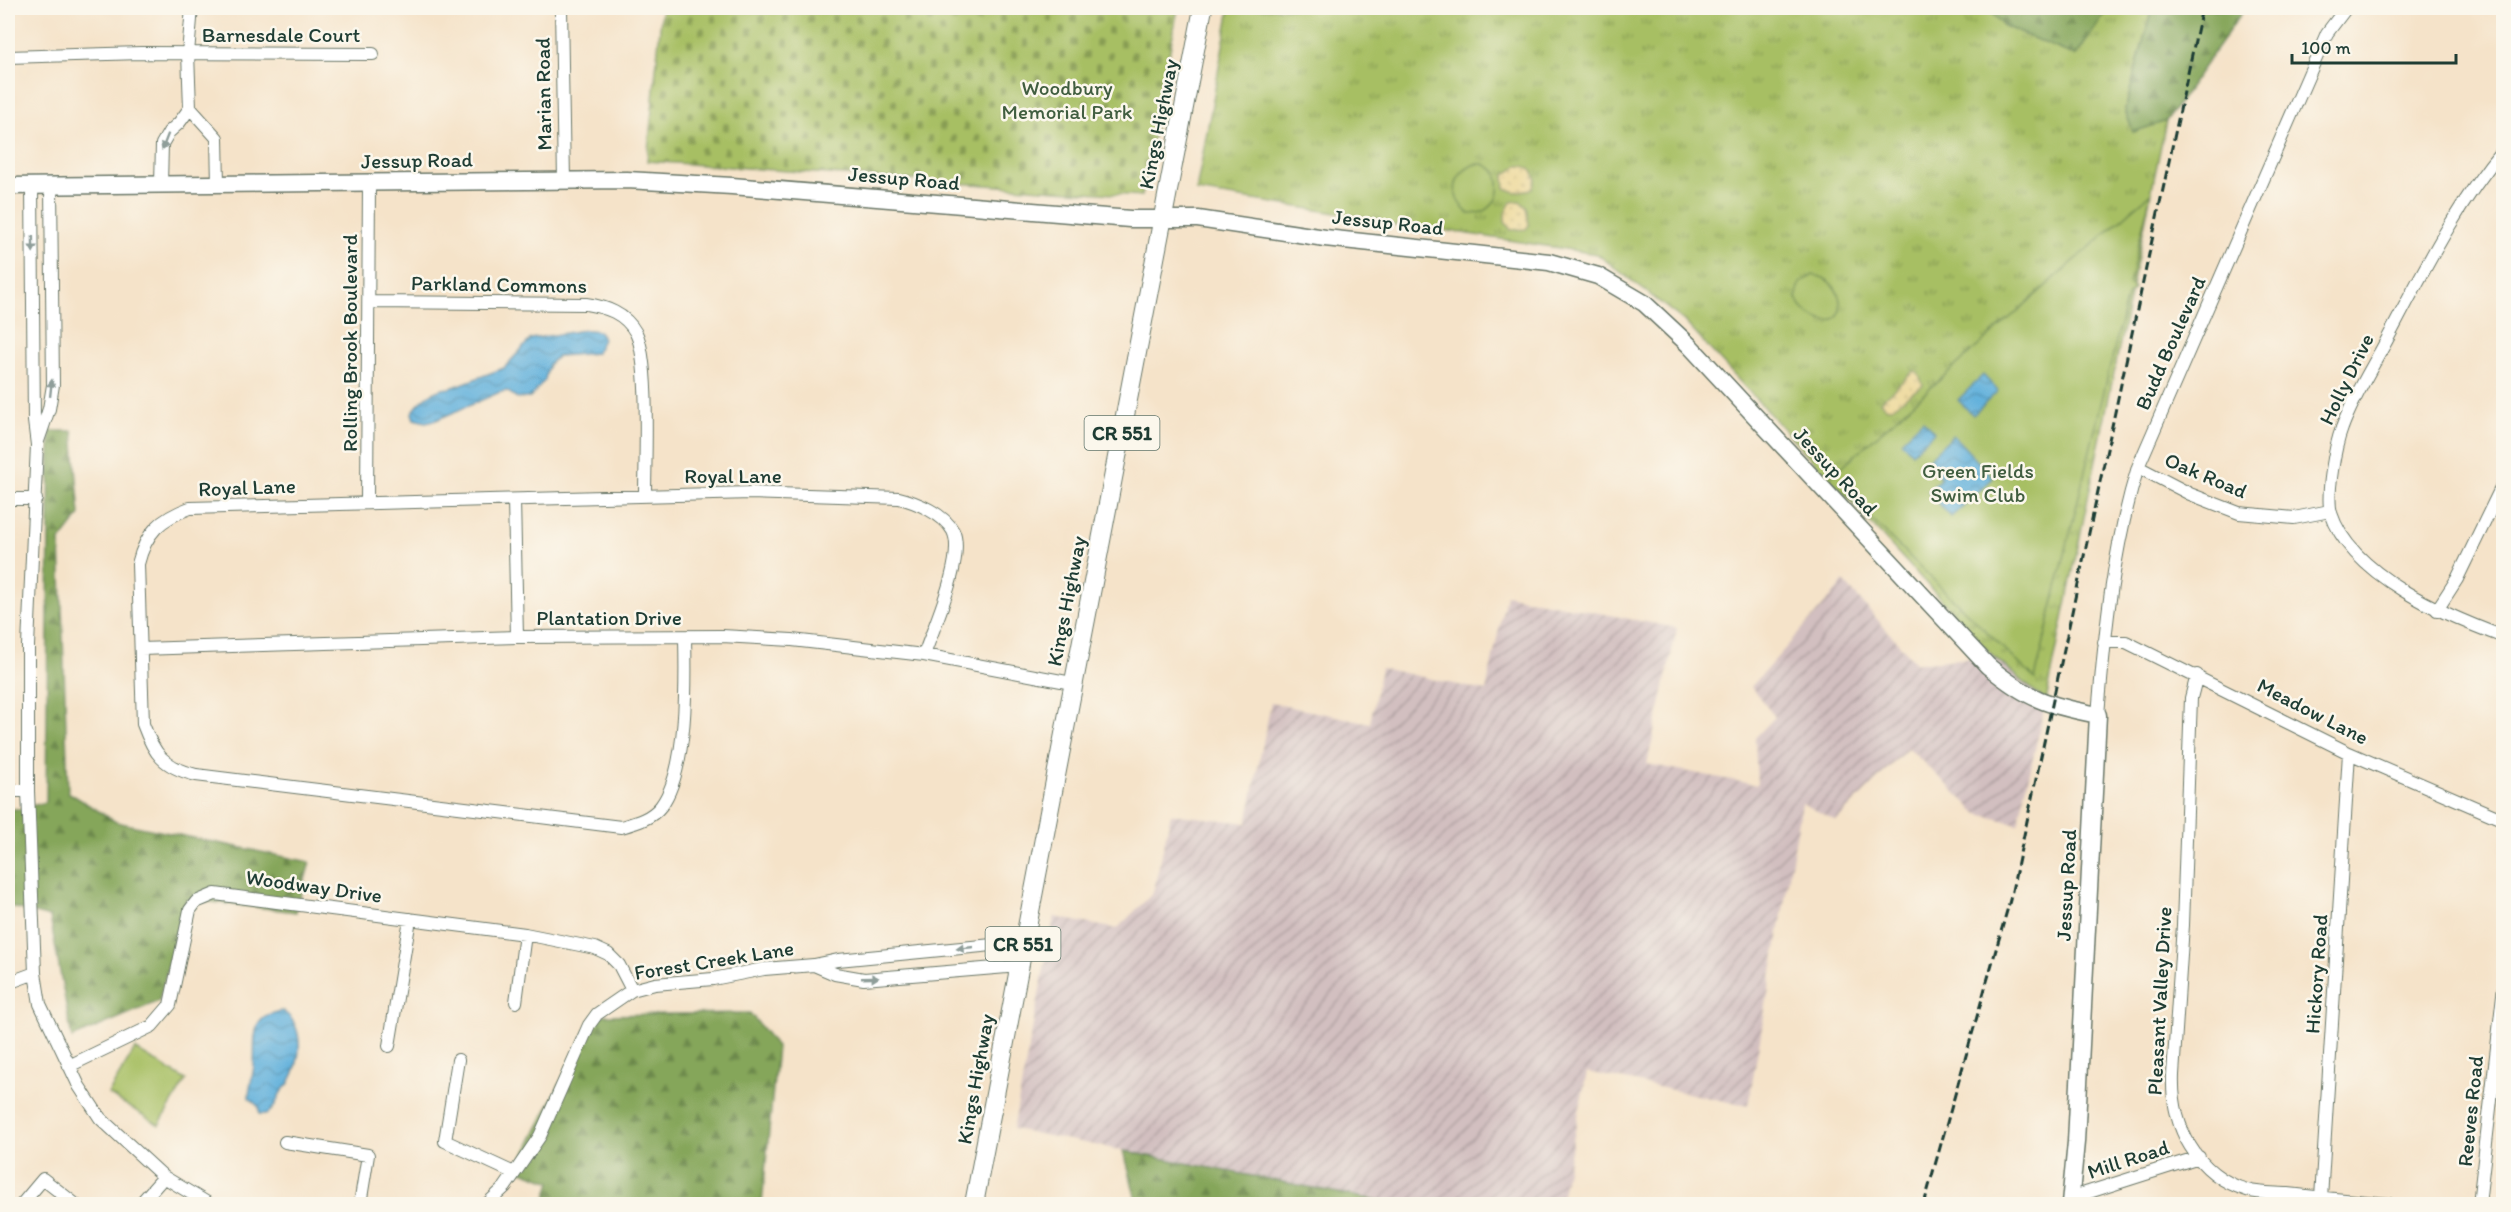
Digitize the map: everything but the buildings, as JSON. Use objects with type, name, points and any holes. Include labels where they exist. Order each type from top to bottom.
[{"type":"main road","name":"Kings Highway","points":[[974,1204],[1203,8]]},
{"type":"street","points":[[162,184],[162,144],[169,132],[190,108],[188,53],[192,8]]},
{"type":"street","name":"Marian Road","points":[[561,8],[564,181]]},
{"type":"street","name":"Budd Boulevard","points":[[2098,716],[2104,642],[2118,543],[2138,467],[2320,48],[2327,33],[2346,8]]},
{"type":"street","name":"Barnesdale Court","points":[[8,57],[188,53],[373,54]]},
{"type":"street","points":[[190,108],[217,138],[218,184]]},
{"type":"street","name":"Holly Drive","points":[[2330,511],[2334,454],[2347,418],[2408,300],[2461,205],[2504,148]]},
{"type":"street","name":"Jessup Road","points":[[8,186],[627,180],[1131,219],[1198,219],[1325,238],[1514,257],[1549,262],[1598,276],[1644,303],[1689,345],[1988,666],[2033,699],[2052,706],[2098,716],[2076,1142],[2070,1201]]},
{"type":"street","name":"Rolling Brook Boulevard","points":[[367,502],[369,183]]},
{"type":"street","points":[[32,185],[34,421],[37,445],[28,646],[28,791],[34,973],[40,1004],[69,1066],[100,1118],[164,1177],[209,1204]]},
{"type":"street","points":[[37,445],[49,409],[53,385],[51,185]]},
{"type":"street","name":"Parkland Commons","points":[[369,302],[586,304],[607,307],[624,318],[636,333],[644,376],[645,495]]},
{"type":"street","name":"Oak Road","points":[[2138,467],[2190,494],[2239,513],[2294,518],[2330,511]]},
{"type":"street","points":[[2437,610],[2457,579],[2504,483]]},
{"type":"street","name":"Royal Lane","points":[[685,637],[686,690],[676,770],[670,789],[661,807],[643,820],[621,827],[219,778],[178,771],[164,762],[152,747],[143,724],[138,564],[142,546],[152,531],[169,515],[190,508],[751,493],[888,497],[920,503],[953,531],[954,571],[924,655]]},
{"type":"street","points":[[8,499],[36,499]]},
{"type":"street","points":[[514,500],[517,637]]},
{"type":"street","points":[[2330,511],[2343,537],[2362,560],[2386,578],[2437,610],[2504,637]]},
{"type":"street","name":"Plantation Drive","points":[[141,650],[517,637],[685,637],[792,640],[924,655],[1072,683]]},
{"type":"street","name":"Meadow Lane","points":[[2104,642],[2126,642],[2197,675],[2349,753],[2504,820]]},
{"type":"street","name":"Pleasant Valley Drive","points":[[2197,675],[2191,698],[2183,925],[2172,1098],[2182,1135],[2215,1175],[2247,1190],[2389,1204]]},
{"type":"street","name":"Hickory Road","points":[[2321,1198],[2349,753]]},
{"type":"street","points":[[8,791],[28,791]]},
{"type":"street","name":"Woodway Drive","points":[[69,1066],[152,1026],[170,1005],[190,910],[196,902],[215,894],[525,934],[595,948],[608,954],[619,965],[632,990]]},
{"type":"street","points":[[389,1046],[410,919]]},
{"type":"street","points":[[516,1002],[525,934]]},
{"type":"street","name":"Forest Creek Lane","points":[[487,1204],[514,1173],[540,1136],[589,1025],[597,1014],[632,990],[655,984],[713,979],[764,969],[1023,942]]},
{"type":"street","name":"Forest Creek Lane","points":[[814,965],[835,974],[864,979],[1019,966]]},
{"type":"street","points":[[8,983],[34,973]]},
{"type":"street","name":"Reeves Road","points":[[2479,1204],[2504,986]]},
{"type":"street","points":[[458,1060],[445,1141],[514,1173]]},
{"type":"street","points":[[285,1142],[368,1155],[360,1204]]},
{"type":"street","name":"Mill Road","points":[[2070,1201],[2199,1157]]},
{"type":"street","points":[[140,1204],[164,1177]]},
{"type":"street","points":[[22,1204],[43,1179],[75,1204]]},
{"type":"shaded area","points":[[1844,582],[1916,663],[1993,656],[2046,701],[2018,824],[1978,814],[1908,748],[1836,821],[1802,803],[1748,1106],[1587,1072],[1560,1204],[1395,1204],[1013,1129],[1054,917],[1117,929],[1153,893],[1171,814],[1247,823],[1271,703],[1370,723],[1381,668],[1486,691],[1506,595],[1677,628],[1647,764],[1757,785],[1755,738],[1775,717],[1751,687]]},
{"type":"green space","name":"Woodbury Memorial Park","points":[[662,8],[1178,8],[1142,196],[647,161]]},
{"type":"green space","points":[[1230,8],[1987,8],[2004,26],[2076,56],[2109,8],[2152,8],[2125,110],[2133,132],[2166,121],[2046,701],[1993,656],[1684,321],[1597,254],[1411,225],[1381,226],[1381,220],[1196,191]]},
{"type":"green space","points":[[1987,8],[2109,8],[2076,56],[2004,26]]},
{"type":"green space","points":[[2152,8],[2245,8],[2166,121],[2133,132],[2125,110]]},
{"type":"green space","points":[[1475,164],[1484,164],[1495,171],[1498,187],[1495,201],[1491,206],[1485,211],[1469,214],[1458,201],[1456,187],[1461,174]]},
{"type":"green space","name":"Green Fields Swim Club","points":[[2151,193],[2129,284],[2134,289],[2127,296],[2035,679],[1829,478]]},
{"type":"green space","points":[[1813,275],[1825,279],[1838,295],[1839,312],[1835,319],[1827,321],[1816,318],[1802,307],[1796,298],[1800,283]]},
{"type":"green space","points":[[50,431],[73,431],[80,515],[60,541],[68,792],[116,822],[310,862],[296,912],[186,899],[159,1001],[72,1038],[50,917],[8,906],[8,809],[20,809],[46,802]]},
{"type":"green space","points":[[750,1013],[777,1047],[762,1204],[544,1204],[551,1182],[517,1169],[594,1015]]},
{"type":"green space","points":[[135,1049],[186,1080],[159,1125],[108,1094]]},
{"type":"green space","points":[[1124,1151],[1395,1204],[1137,1204]]},
{"type":"sand","points":[[1517,166],[1529,168],[1533,172],[1536,178],[1532,189],[1515,192],[1505,188],[1504,176]]},
{"type":"sand","points":[[1520,201],[1526,207],[1529,225],[1526,229],[1511,230],[1505,222],[1505,213],[1511,202]]},
{"type":"sand","points":[[1914,371],[1918,373],[1923,385],[1892,407],[1887,408],[1881,402]]},
{"type":"water","points":[[584,330],[596,331],[602,336],[603,339],[596,353],[558,356],[549,364],[545,380],[530,398],[517,398],[507,391],[500,392],[436,420],[426,422],[414,419],[412,413],[429,395],[504,368],[531,339]]},
{"type":"water","points":[[1983,375],[1998,391],[1973,415],[1958,400]]},
{"type":"water","points":[[1923,420],[1934,432],[1912,453],[1901,441]]},
{"type":"water","points":[[1953,435],[1993,478],[1951,517],[1928,492],[1941,478],[1926,461]]},
{"type":"water","points":[[283,1011],[295,1026],[298,1035],[296,1065],[289,1083],[274,1107],[267,1114],[259,1114],[259,1107],[249,1098],[256,1030],[264,1018]]},
{"type":"railway","points":[[1924,1204],[2010,900],[2202,8]]}]
